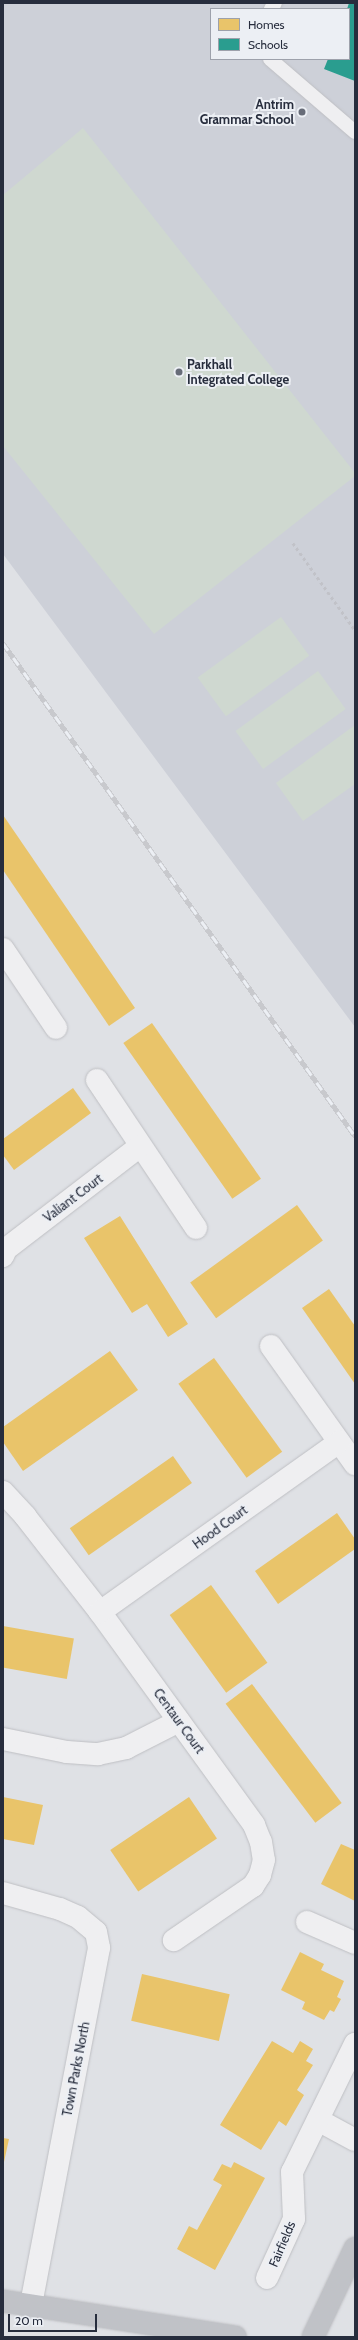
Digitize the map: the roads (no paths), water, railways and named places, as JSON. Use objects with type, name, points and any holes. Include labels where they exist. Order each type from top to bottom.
[{"type":"street","points":[[3,949],[56,1028]]},
{"type":"street","points":[[97,1080],[196,1228]]},
{"type":"street","name":"Valiant Court","points":[[4,1251],[140,1146]]},
{"type":"street","points":[[271,1346],[355,1464]]},
{"type":"street","name":"Hood Court","points":[[100,1612],[338,1442]]},
{"type":"street","name":"Centaur Court","points":[[3,1492],[25,1516],[100,1612],[254,1825],[261,1842],[264,1860],[260,1875],[253,1886],[174,1940]]},
{"type":"street","points":[[3,1740],[67,1752],[98,1754],[126,1748],[179,1721]]},
{"type":"street","name":"Town Parks North","points":[[3,1893],[60,1909],[78,1917],[96,1932],[99,1948],[31,2305]]},
{"type":"street","points":[[307,1922],[355,1943]]},
{"type":"street","name":"Fairfields","points":[[267,2278],[294,2219],[292,2172],[355,2044]]},
{"type":"street","points":[[318,2120],[355,2140]]},
{"type":"street","points":[[313,2337],[355,2248]]},
{"type":"street","points":[[3,2301],[235,2337]]},
{"type":"lane","points":[[271,60],[355,132]]},
{"type":"railway","points":[[3,643],[355,1136]]},
{"type":"place","name":"Antrim Grammar School","points":[[302,112]]},
{"type":"place","name":"Parkhall Integrated College","points":[[179,372]]}]
